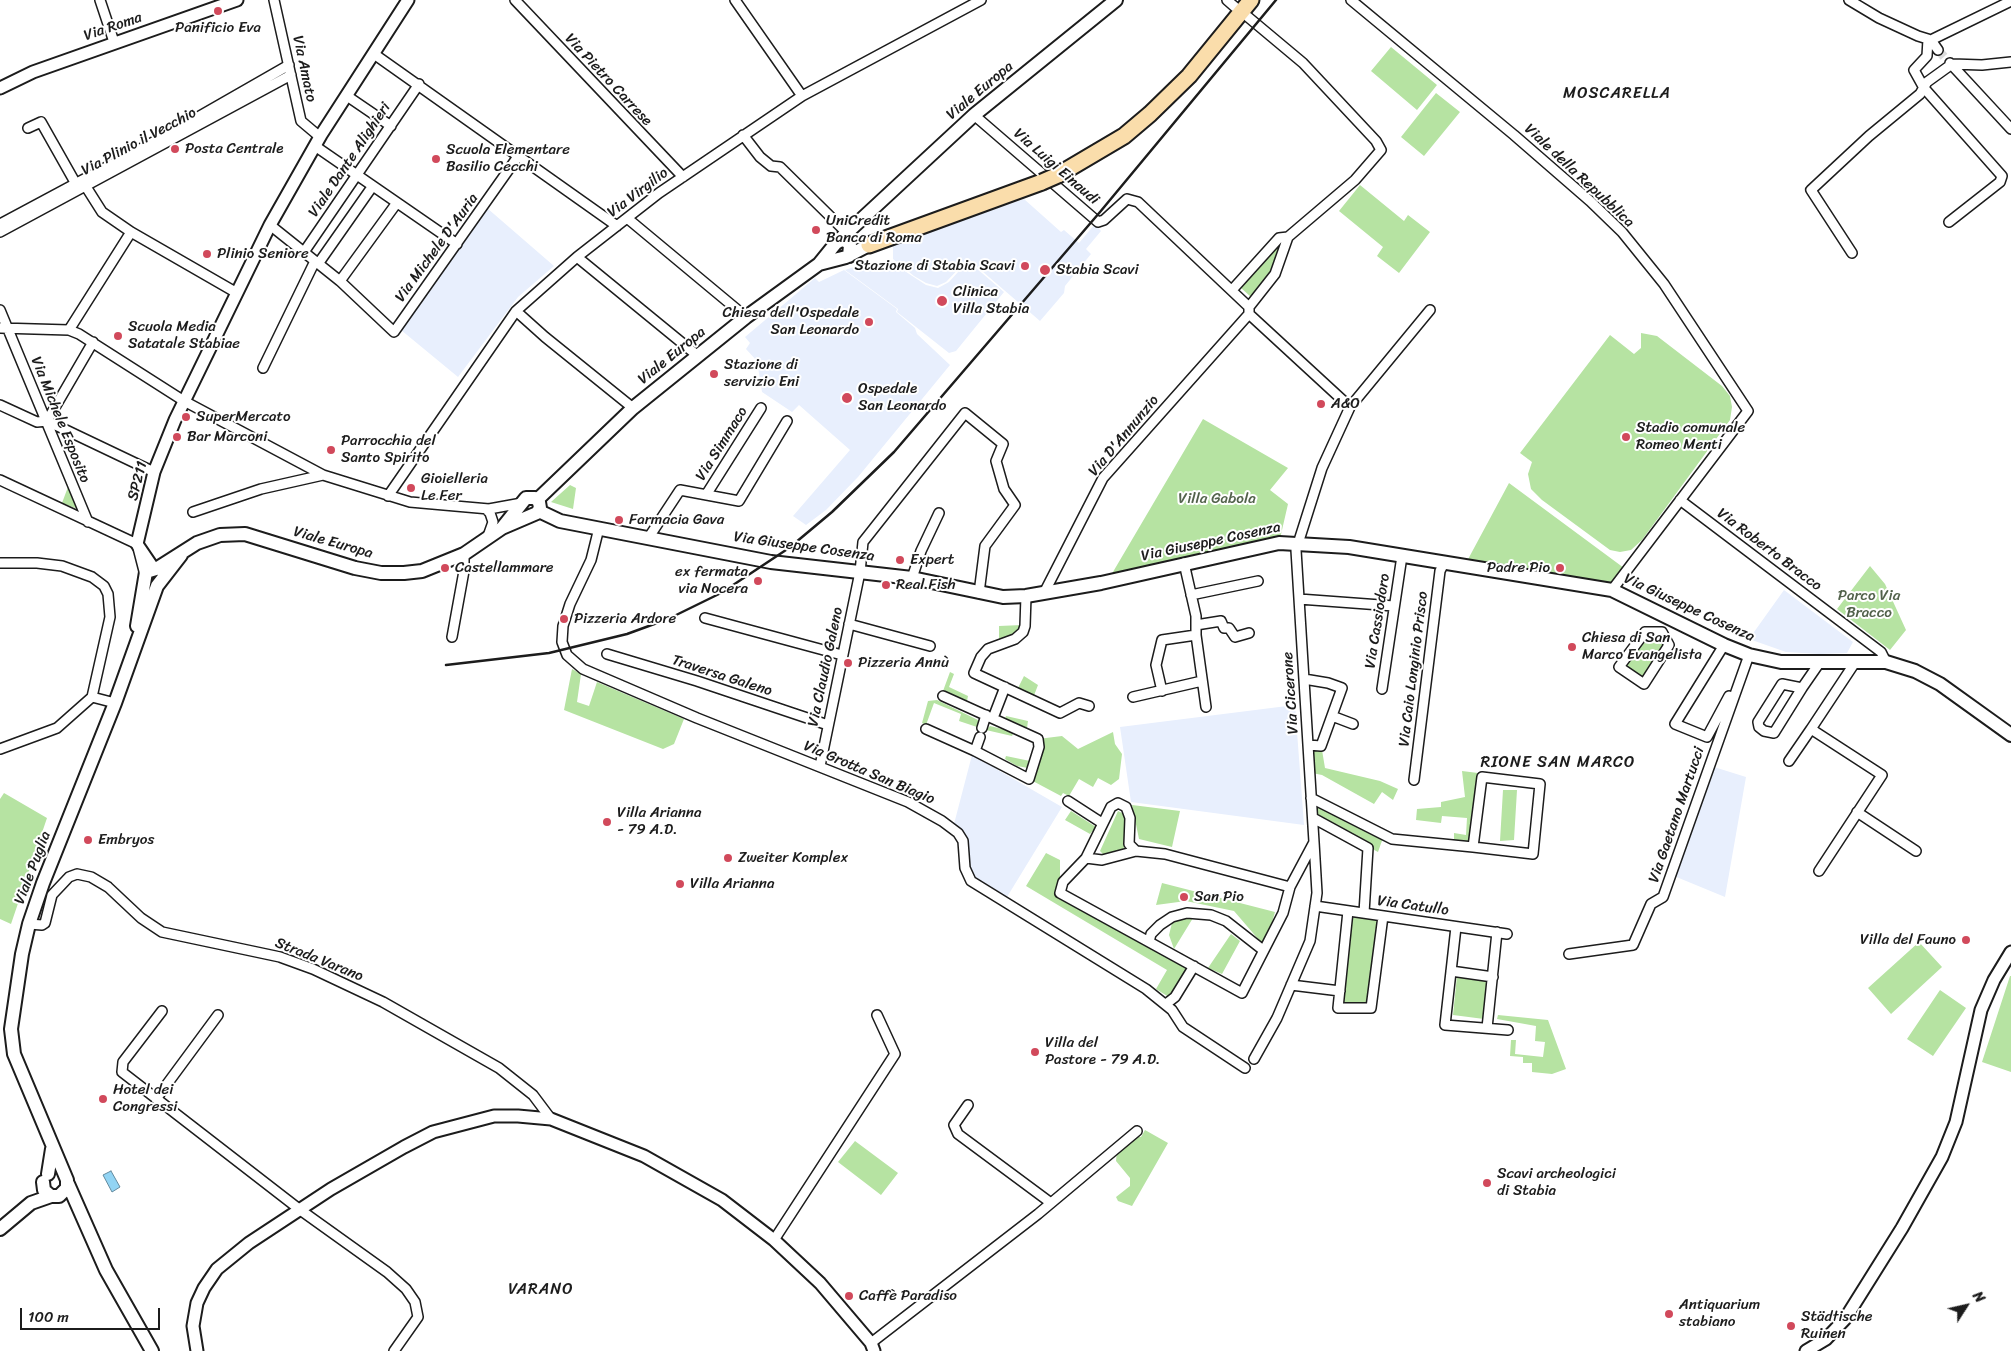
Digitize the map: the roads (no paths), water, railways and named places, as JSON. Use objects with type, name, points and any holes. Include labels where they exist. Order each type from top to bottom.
[{"type":"highway","points":[[869,245],[1042,182],[1058,175],[1117,141],[1150,114],[1189,76],[1251,0]]},
{"type":"main road","name":"Viale Europa","points":[[153,577],[181,555],[209,538],[234,534],[260,538],[355,568],[380,573],[422,571],[464,554],[530,507],[633,408],[746,317],[844,246],[974,115],[1116,0]]},
{"type":"main road","points":[[844,246],[869,245]]},
{"type":"main road","name":"Via Giuseppe Cosenza","points":[[530,507],[560,521],[771,562],[912,578],[1003,597],[1026,596],[1101,582],[1279,542],[1349,547],[1612,590],[1724,645],[1749,655],[1781,662],[1886,662],[1915,671],[1940,684],[2011,735]]},
{"type":"main road","name":"Viale Puglia","points":[[62,1188],[52,1149],[14,1054],[11,1029],[15,994],[29,924],[43,883],[129,665],[153,577]]},
{"type":"main road","points":[[52,1149],[44,1190],[62,1188]]},
{"type":"main road","points":[[31,1203],[46,1178],[59,1172],[62,1188],[79,1208],[106,1270],[152,1351]]},
{"type":"main road","points":[[0,1229],[31,1203],[62,1188]]},
{"type":"street","points":[[100,0],[114,42]]},
{"type":"street","name":"Via Roma","points":[[0,88],[33,72],[237,0]]},
{"type":"street","name":"Via Amato","points":[[274,0],[301,120],[317,141],[357,175],[456,244]]},
{"type":"street","name":"SP211","points":[[137,544],[154,472],[184,401],[236,293],[270,225],[317,141],[408,0]]},
{"type":"street","name":"Via Pietro Carrese","points":[[515,0],[683,177]]},
{"type":"street","points":[[735,0],[802,96]]},
{"type":"street","name":"Via Virgilio","points":[[388,496],[516,311],[576,258],[683,177],[802,96],[981,0]]},
{"type":"street","points":[[1227,0],[1235,6]]},
{"type":"street","name":"Viale della Repubblica","points":[[1351,0],[1521,141],[1590,201],[1622,232],[1664,284],[1748,411],[1680,500]]},
{"type":"street","points":[[1850,0],[1879,18],[1929,39],[1938,50]]},
{"type":"street","points":[[1929,39],[2011,1]]},
{"type":"street","points":[[1248,17],[1303,63],[1376,141],[1381,150],[1355,180],[1288,237],[1279,238],[1232,290],[1249,310],[1350,407]]},
{"type":"street","points":[[1929,39],[1927,56],[1914,70],[1924,88],[2002,174],[2000,182],[1949,222]]},
{"type":"street","points":[[374,54],[419,84],[617,226]]},
{"type":"street","points":[[1852,253],[1811,190],[1869,136],[1920,94],[1927,82],[1950,63],[1982,65],[2011,62]]},
{"type":"street","points":[[1950,63],[2011,129]]},
{"type":"street","points":[[0,224],[81,184],[289,65]]},
{"type":"street","name":"Via Plinio il Vecchio","points":[[0,232],[81,184],[291,75]]},
{"type":"street","name":"Viale Dante Alighieri","points":[[304,252],[419,84]]},
{"type":"street","points":[[347,96],[391,126]]},
{"type":"street","name":"Via Luigi Einaudi","points":[[974,115],[1098,222],[1104,220],[1127,199],[1138,202],[1232,290]]},
{"type":"street","points":[[28,128],[41,122],[81,184],[102,212],[131,232],[236,293]]},
{"type":"street","points":[[743,135],[760,158],[772,166],[780,167],[844,246]]},
{"type":"street","name":"Via Michele D'Auria","points":[[340,281],[394,332],[519,155]]},
{"type":"street","points":[[263,368],[317,263],[372,187]]},
{"type":"street","points":[[270,225],[340,281],[396,204]]},
{"type":"street","points":[[627,218],[746,317]]},
{"type":"street","points":[[68,330],[131,232]]},
{"type":"street","name":"Via D'Annunzio","points":[[1044,593],[1103,478],[1249,310],[1275,274],[1288,237]]},
{"type":"street","points":[[576,258],[698,356]]},
{"type":"street","name":"Via Michele Esposito","points":[[0,310],[4,328],[47,421],[88,522]]},
{"type":"street","name":"Via Cicerone","points":[[1254,1059],[1277,1018],[1310,941],[1317,893],[1296,550],[1322,468],[1350,407],[1430,310]]},
{"type":"street","points":[[516,311],[545,337],[633,408]]},
{"type":"street","points":[[4,328],[68,330],[93,342],[184,401],[323,475],[410,502],[486,509],[530,507]]},
{"type":"street","points":[[47,421],[93,342]]},
{"type":"street","points":[[0,404],[37,422],[47,421],[154,472]]},
{"type":"street","name":"Via Simmaco","points":[[706,494],[761,408]]},
{"type":"street","name":"Via Claudio Galeno","points":[[820,766],[860,572],[863,542],[965,413],[1003,444],[996,462],[1004,489],[1015,505],[985,546],[979,593]]},
{"type":"street","name":"Via Simmaco","points":[[649,537],[680,490],[739,501],[787,421]]},
{"type":"street","points":[[193,512],[261,489],[323,475]]},
{"type":"street","points":[[0,480],[137,544],[153,577]]},
{"type":"street","points":[[1612,590],[1680,500]]},
{"type":"street","name":"Via Roberto Bracco","points":[[1680,500],[1882,652],[1886,662]]},
{"type":"street","points":[[486,509],[490,513],[493,522],[487,539]]},
{"type":"street","points":[[912,578],[920,551],[940,513]]},
{"type":"street","name":"Via Grotta San Biagio","points":[[599,528],[591,560],[570,604],[563,626],[562,642],[567,655],[592,674],[908,802],[942,821],[958,833],[963,841],[965,868],[971,880],[1112,967],[1166,1004],[1183,1027],[1245,1068]]},
{"type":"street","points":[[452,637],[464,571],[464,554]]},
{"type":"street","name":"Via Cassiodoro","points":[[1382,689],[1402,556]]},
{"type":"street","points":[[0,563],[37,563],[62,566],[92,577],[104,586],[108,594],[110,617],[92,697],[57,728],[0,749]]},
{"type":"street","points":[[1184,563],[1196,625],[1206,707]]},
{"type":"street","name":"Via Caio Longinio Prisco","points":[[1414,780],[1440,570],[1444,563]]},
{"type":"street","points":[[1191,595],[1258,581]]},
{"type":"street","points":[[1026,596],[1025,626],[1022,632],[1015,640],[988,649],[981,657],[974,673],[1060,714],[1079,703],[1089,706]]},
{"type":"street","points":[[1300,598],[1394,606]]},
{"type":"street","points":[[705,618],[842,655]]},
{"type":"street","points":[[1662,632],[1669,619]]},
{"type":"street","points":[[1196,625],[1221,621],[1224,628],[1229,628],[1235,637],[1249,634]]},
{"type":"street","points":[[849,624],[930,646]]},
{"type":"street","points":[[1645,632],[1662,632],[1668,645],[1644,684],[1619,667],[1645,632]]},
{"type":"street","points":[[1162,690],[1156,665],[1162,640],[1196,635]]},
{"type":"street","points":[[1724,645],[1675,724],[1707,737],[1731,691]]},
{"type":"street","name":"Traversa Galeno","points":[[607,654],[697,681],[828,725]]},
{"type":"street","name":"Via Gaetano Martucci","points":[[1569,954],[1633,945],[1651,904],[1663,897],[1749,655]]},
{"type":"street","points":[[1789,761],[1856,661]]},
{"type":"street","points":[[1802,688],[1782,684],[1758,722],[1759,727],[1764,731],[1774,734],[1820,662]]},
{"type":"street","points":[[1304,679],[1328,683],[1342,688],[1321,746],[1308,745]]},
{"type":"street","points":[[1133,697],[1202,681]]},
{"type":"street","points":[[976,751],[981,733],[1005,687]]},
{"type":"street","points":[[926,729],[976,751],[1029,779],[1039,747],[1038,739],[943,696]]},
{"type":"street","points":[[92,697],[115,702]]},
{"type":"street","points":[[1332,716],[1353,724]]},
{"type":"street","points":[[1811,729],[1882,775],[1819,871]]},
{"type":"street","points":[[1312,798],[1392,839],[1533,854],[1540,784],[1482,777],[1473,847]]},
{"type":"street","points":[[1068,801],[1102,823]]},
{"type":"street","points":[[1136,851],[1129,844],[1130,818],[1126,807],[1118,803],[1111,807],[1086,858],[1063,882],[1060,894],[1242,993],[1283,913],[1290,887],[1314,842]]},
{"type":"street","points":[[1858,812],[1916,851]]},
{"type":"street","points":[[1313,818],[1368,848],[1364,913]]},
{"type":"street","points":[[1086,858],[1102,860],[1136,851],[1165,854],[1290,887]]},
{"type":"street","name":"Strada Varano","points":[[29,924],[42,925],[45,923],[52,895],[69,877],[77,874],[91,877],[108,887],[149,924],[162,932],[280,957],[383,1002],[499,1068],[533,1095],[551,1119]]},
{"type":"street","name":"Via Catullo","points":[[1315,906],[1507,934]]},
{"type":"street","points":[[1348,911],[1338,1008],[1371,1008],[1383,916]]},
{"type":"street","points":[[1149,942],[1151,934],[1160,925],[1172,917],[1187,913],[1210,915],[1226,921],[1263,950]]},
{"type":"street","points":[[1456,927],[1445,1025],[1508,1030]]},
{"type":"street","points":[[1486,1028],[1497,932]]},
{"type":"street","points":[[1806,1351],[1826,1339],[1845,1319],[1902,1228],[1942,1157],[1956,1122],[1981,1010],[1994,980],[2011,952]]},
{"type":"street","points":[[1166,1004],[1175,997],[1194,966]]},
{"type":"street","points":[[1451,971],[1493,977]]},
{"type":"street","points":[[1291,985],[1340,991]]},
{"type":"street","points":[[162,1011],[123,1062],[122,1072],[299,1209],[387,1272],[406,1289],[415,1302],[418,1317],[394,1351]]},
{"type":"street","points":[[156,1099],[218,1015]]},
{"type":"street","points":[[774,1240],[894,1054],[877,1015]]},
{"type":"street","points":[[968,1105],[954,1125],[958,1134],[1051,1203]]},
{"type":"street","points":[[196,1351],[193,1326],[196,1303],[213,1275],[249,1242],[299,1209],[397,1150],[434,1132],[494,1116],[551,1119],[644,1156],[722,1200],[774,1240],[820,1283],[872,1347],[1137,1131]]},
{"type":"water","points":[[111,1171],[120,1187],[112,1192],[103,1175]]},
{"type":"tunnel","points":[[1938,50],[1948,61]]},
{"type":"railway","points":[[446,665],[549,653],[627,634],[668,619],[721,593],[789,548],[832,512],[894,452],[1100,212],[1276,0]]},
{"type":"place","name":"Panificio Eva","points":[[218,11]]},
{"type":"place","name":"Posta Centrale","points":[[175,149]]},
{"type":"place","name":"Scuola Elementare Basilio Cecchi","points":[[436,159]]},
{"type":"place","name":"UniCredit Banca di Roma","points":[[816,230]]},
{"type":"place","name":"Plinio Seniore","points":[[207,254]]},
{"type":"place","name":"Stazione di Stabia Scavi","points":[[1025,266]]},
{"type":"place","name":"Stabia Scavi","points":[[1045,270]]},
{"type":"place","name":"Clinica Villa Stabia","points":[[942,301]]},
{"type":"place","name":"Chiesa dell'Ospedale San Leonardo","points":[[869,322]]},
{"type":"place","name":"Scuola Media Satatale Stabiae","points":[[118,336]]},
{"type":"place","name":"Stazione di servizio Eni","points":[[714,374]]},
{"type":"place","name":"Ospedale San Leonardo","points":[[847,398]]},
{"type":"place","name":"A&O","points":[[1321,404]]},
{"type":"place","name":"SuperMercato","points":[[186,417]]},
{"type":"place","name":"Bar Marconi","points":[[177,437]]},
{"type":"place","name":"Stadio comunale Romeo Menti","points":[[1626,437]]},
{"type":"place","name":"Parrocchia del Santo Spirito","points":[[331,450]]},
{"type":"place","name":"Gioielleria Le Fer","points":[[411,488]]},
{"type":"place","name":"Farmacia Gava","points":[[619,520]]},
{"type":"place","name":"Expert","points":[[900,560]]},
{"type":"place","name":"Castellammare","points":[[445,568]]},
{"type":"place","name":"Padre Pio","points":[[1560,568]]},
{"type":"place","name":"ex fermata via Nocera","points":[[758,581]]},
{"type":"place","name":"Real Fish","points":[[886,585]]},
{"type":"place","name":"Pizzeria Ardore","points":[[564,619]]},
{"type":"place","name":"Chiesa di San Marco Evangelista","points":[[1572,647]]},
{"type":"place","name":"Pizzeria Annù","points":[[848,663]]},
{"type":"place","name":"Villa Arianna - 79 A.D.","points":[[607,822]]},
{"type":"place","name":"Embryos","points":[[88,840]]},
{"type":"place","name":"Zweiter Komplex","points":[[728,858]]},
{"type":"place","name":"Villa Arianna","points":[[680,884]]},
{"type":"place","name":"San Pio","points":[[1184,897]]},
{"type":"place","name":"Villa del Fauno","points":[[1966,940]]},
{"type":"place","name":"Villa del Pastore - 79 A.D.","points":[[1035,1052]]},
{"type":"place","name":"Hotel dei Congressi","points":[[103,1099]]},
{"type":"place","name":"Scavi archeologici di Stabia","points":[[1487,1183]]},
{"type":"place","name":"Caffè Paradiso","points":[[849,1296]]},
{"type":"place","name":"Antiquarium stabiano","points":[[1669,1314]]},
{"type":"place","name":"Städtische Ruinen","points":[[1791,1326]]},
{"type":"district","name":"MOSCARELLA","points":[[1617,94]]},
{"type":"district","name":"RIONE SAN MARCO","points":[[1558,763]]},
{"type":"district","name":"VARANO","points":[[541,1290]]},
{"type":"park label","name":"Villa Gabola","points":[[1217,499]]},
{"type":"park label","name":"Parco Via Bracco","points":[[1869,604]]}]
